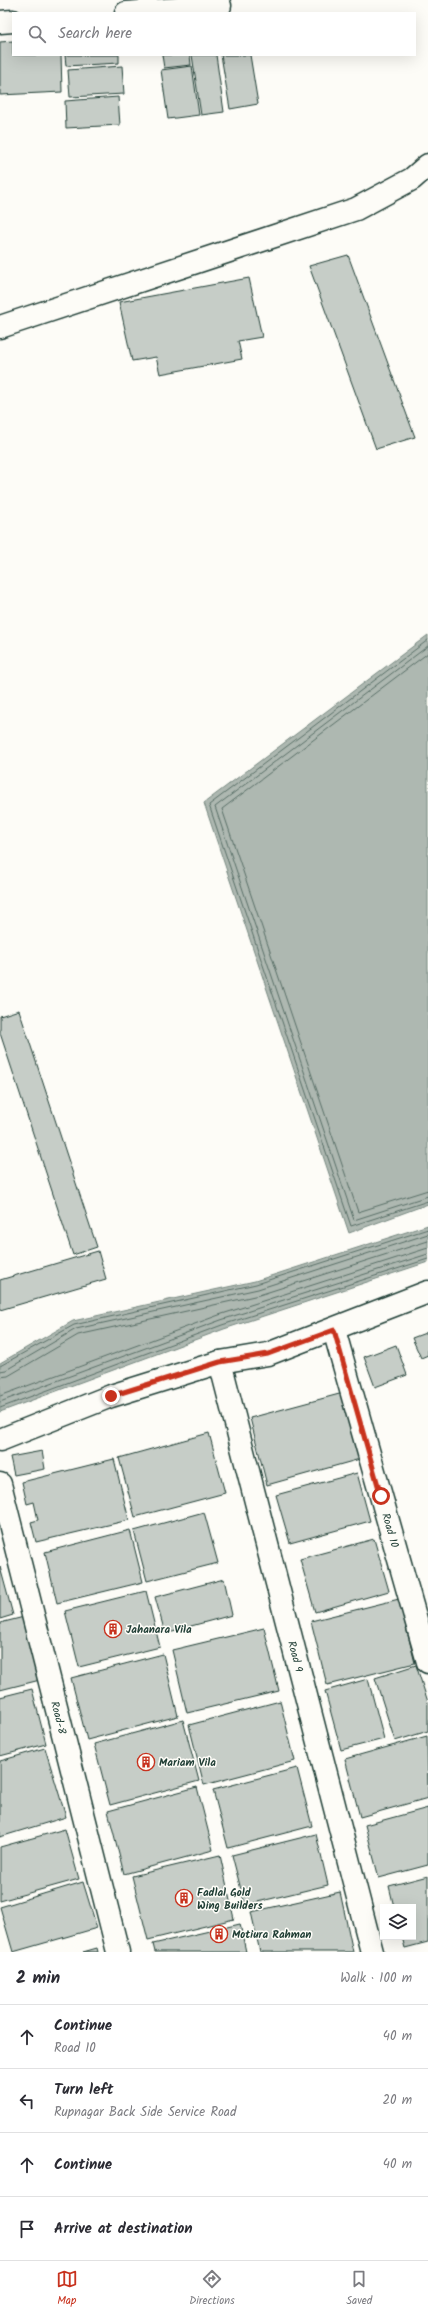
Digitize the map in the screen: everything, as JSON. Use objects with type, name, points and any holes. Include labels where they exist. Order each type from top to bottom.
[{"type":"street","points":[[139,12],[220,6]]},
{"type":"street","points":[[0,22],[12,21]]},
{"type":"street","points":[[0,327],[356,208],[412,179],[428,165]]},
{"type":"street","points":[[0,1440],[111,1396],[220,1362],[268,1354],[334,1330],[428,1292]]},
{"type":"street","name":"Road 10","points":[[334,1330],[428,1662]]},
{"type":"street","name":"Road 9","points":[[220,1362],[372,1952]]},
{"type":"street","name":"Road-8","points":[[0,1484],[118,1952]]},
{"type":"water","points":[[428,635],[428,1204],[349,1233],[204,803]]},
{"type":"water","points":[[428,1225],[428,1262],[224,1329],[0,1412],[0,1363],[73,1321],[255,1281]]},
{"type":"building","points":[[12,41],[12,56],[61,56],[62,92],[0,95],[0,42]]},
{"type":"building","points":[[65,56],[119,56],[119,63],[66,66]]},
{"type":"building","points":[[162,56],[190,56],[191,65],[164,68]]},
{"type":"building","points":[[192,56],[216,56],[224,112],[201,115]]},
{"type":"building","points":[[221,56],[250,56],[258,104],[230,109]]},
{"type":"building","points":[[122,66],[124,94],[70,97],[68,70]]},
{"type":"building","points":[[192,66],[199,115],[168,119],[161,70]]},
{"type":"building","points":[[118,97],[120,125],[66,128],[65,101]]},
{"type":"building","points":[[348,255],[415,437],[376,449],[309,266]]},
{"type":"building","points":[[249,278],[262,337],[238,341],[242,359],[160,374],[156,357],[132,361],[119,302]]},
{"type":"building","points":[[19,1010],[97,1247],[73,1255],[0,1033],[0,1016]]},
{"type":"building","points":[[98,1251],[106,1279],[0,1310],[0,1280]]},
{"type":"building","points":[[428,1332],[428,1355],[421,1358],[412,1338]]},
{"type":"building","points":[[396,1345],[407,1375],[375,1387],[364,1357]]},
{"type":"building","points":[[343,1393],[360,1459],[267,1485],[250,1418]]},
{"type":"building","points":[[209,1433],[225,1493],[135,1517],[119,1458]]},
{"type":"building","points":[[42,1451],[45,1469],[14,1475],[10,1457]]},
{"type":"building","points":[[114,1459],[129,1520],[36,1542],[31,1522],[38,1520],[34,1502],[27,1504],[22,1482]]},
{"type":"building","points":[[357,1473],[370,1521],[290,1543],[276,1495]]},
{"type":"building","points":[[204,1512],[218,1563],[147,1581],[134,1531]]},
{"type":"building","points":[[130,1530],[143,1582],[57,1603],[45,1552]]},
{"type":"building","points":[[374,1539],[389,1591],[315,1612],[300,1559]]},
{"type":"building","points":[[0,1567],[13,1615],[0,1619]]},
{"type":"building","points":[[224,1579],[232,1615],[165,1633],[155,1597]]},
{"type":"building","name":"Jahanara Vila","points":[[146,1591],[160,1647],[79,1667],[65,1611]]},
{"type":"building","points":[[399,1599],[415,1663],[327,1685],[311,1621]]},
{"type":"building","points":[[32,1615],[48,1678],[0,1690],[0,1623]]},
{"type":"building","points":[[264,1628],[279,1691],[187,1713],[172,1650]]},
{"type":"building","points":[[163,1654],[178,1716],[87,1740],[71,1678]]},
{"type":"building","points":[[416,1665],[428,1702],[428,1731],[395,1741],[375,1678]]},
{"type":"building","points":[[368,1679],[384,1739],[341,1750],[325,1691]]},
{"type":"building","points":[[32,1689],[46,1744],[0,1756],[0,1697]]},
{"type":"building","points":[[280,1701],[295,1761],[204,1785],[189,1725]]},
{"type":"building","name":"Mariam Vila","points":[[183,1720],[199,1781],[110,1805],[94,1744]]},
{"type":"building","points":[[427,1736],[428,1798],[360,1817],[345,1759]]},
{"type":"building","points":[[45,1748],[66,1817],[0,1837],[0,1761]]},
{"type":"building","points":[[297,1768],[312,1826],[228,1848],[213,1790]]},
{"type":"building","points":[[197,1787],[213,1850],[124,1874],[108,1811]]},
{"type":"building","points":[[428,1808],[428,1865],[379,1878],[365,1825]]},
{"type":"building","points":[[65,1829],[79,1879],[0,1901],[0,1847]]},
{"type":"building","points":[[316,1834],[328,1885],[245,1905],[232,1855]]},
{"type":"building","name":"Fadlal Gold Wing Builders","points":[[220,1855],[234,1919],[148,1940],[132,1876]]},
{"type":"building","points":[[428,1876],[428,1942],[405,1948],[403,1940],[416,1940],[416,1904],[393,1904],[389,1886]]},
{"type":"building","points":[[83,1882],[97,1928],[13,1952],[0,1907]]},
{"type":"building","points":[[340,1892],[353,1952],[260,1952],[251,1912]]},
{"type":"building","name":"Motiura Rahman","points":[[240,1924],[246,1952],[155,1952],[153,1944]]},
{"type":"building","points":[[97,1948],[98,1952],[83,1952]]},
{"type":"place","name":"Jahanara Vila","points":[[113,1629]]},
{"type":"place","name":"Mariam Vila","points":[[146,1762]]},
{"type":"place","name":"Fadlal Gold Wing Builders","points":[[184,1898]]},
{"type":"place","name":"Motiura Rahman","points":[[219,1934]]},
{"type":"route","points":[[111,1396],[220,1362],[268,1354],[334,1330],[381,1496]]}]
